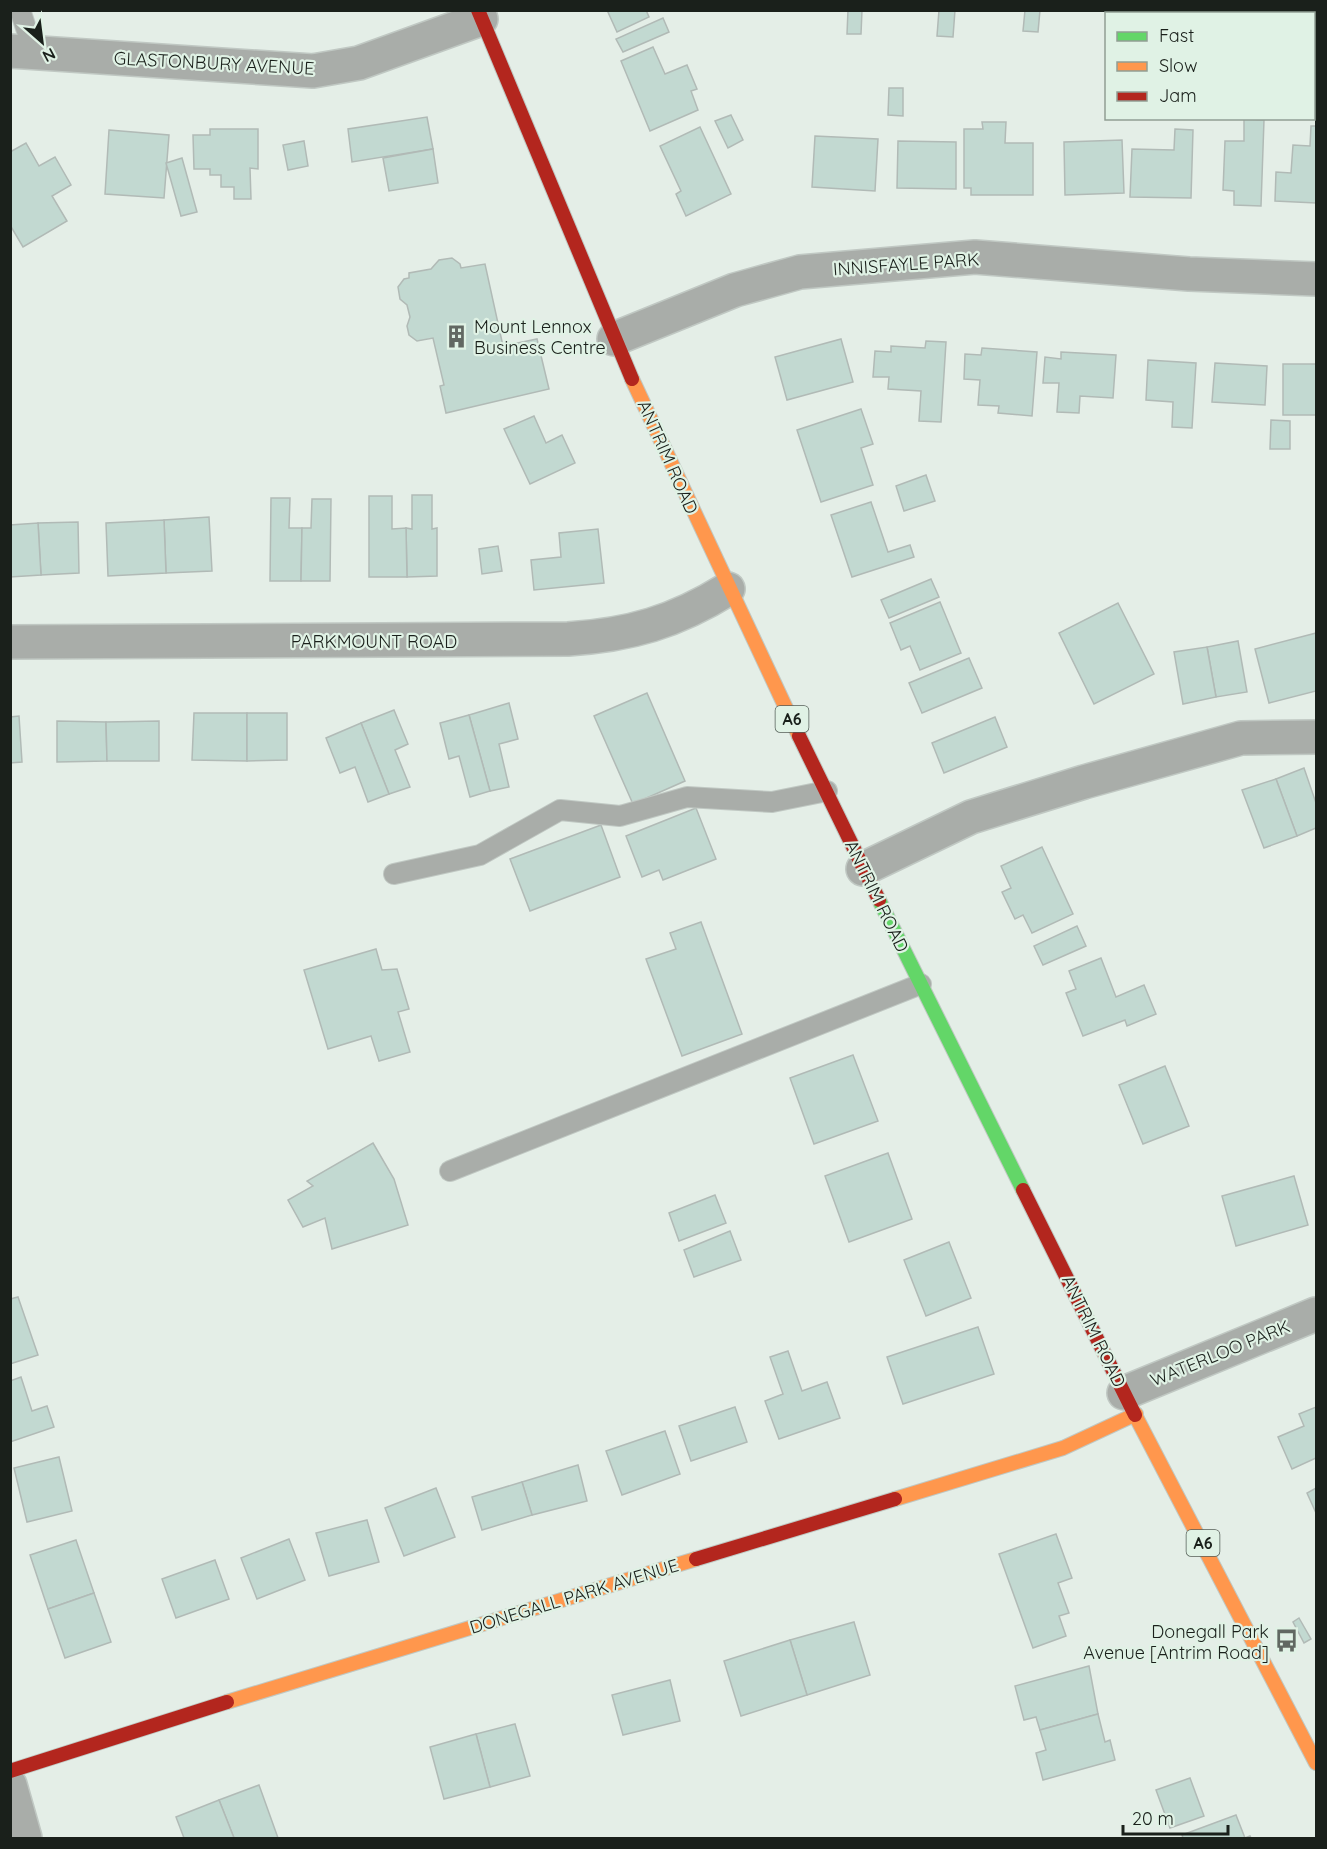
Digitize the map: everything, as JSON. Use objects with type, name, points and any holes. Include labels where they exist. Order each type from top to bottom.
[{"type":"main road","name":"ANTRIM ROAD","points":[[479,15],[614,339],[728,589],[863,869],[1130,1404],[1317,1763]]},
{"type":"main road","name":"DONEGALL PARK AVENUE","points":[[10,1771],[288,1683],[1063,1448],[1130,1404]]},
{"type":"street","name":"GLASTONBURY AVENUE","points":[[22,52],[313,71],[359,63],[479,15]]},
{"type":"street","name":"INNISFAYLE PARK","points":[[614,339],[735,290],[800,272],[975,257],[1188,274],[1317,279]]},
{"type":"street","name":"PARKMOUNT ROAD","points":[[10,642],[544,640],[612,636],[660,623],[699,606],[728,589]]},
{"type":"street","points":[[863,869],[971,817],[1084,782],[1241,738],[1317,737]]},
{"type":"street","name":"WATERLOO PARK","points":[[1130,1404],[1317,1314]]},
{"type":"street","points":[[10,1785],[25,1839]]},
{"type":"lane","points":[[20,10],[22,52]]},
{"type":"lane","points":[[394,874],[480,855],[502,840],[560,810],[620,816],[687,797],[772,802],[826,791]]},
{"type":"lane","points":[[450,1171],[921,984]]},
{"type":"building","points":[[607,10],[646,10],[649,17],[617,32]]},
{"type":"building","points":[[848,10],[862,10],[861,34],[847,34]]},
{"type":"building","points":[[939,10],[955,10],[953,37],[937,36]]},
{"type":"building","points":[[1025,10],[1040,10],[1038,32],[1023,31]]},
{"type":"building","points":[[663,18],[669,32],[623,52],[616,39]]},
{"type":"building","points":[[653,47],[665,74],[687,65],[697,89],[691,91],[698,110],[650,131],[621,61]]},
{"type":"building","points":[[889,88],[903,88],[903,116],[888,115]]},
{"type":"building","points":[[731,115],[743,140],[728,148],[715,121]]},
{"type":"building","points":[[427,117],[433,149],[352,162],[348,129]]},
{"type":"building","points":[[1244,120],[1264,120],[1261,206],[1234,205],[1234,191],[1223,190],[1225,141],[1244,141]]},
{"type":"building","points":[[982,122],[1006,122],[1005,143],[1033,143],[1033,195],[971,195],[971,188],[964,188],[964,129],[983,129]]},
{"type":"building","points":[[1311,126],[1316,126],[1316,203],[1275,201],[1276,172],[1291,173],[1293,145],[1310,146]]},
{"type":"building","points":[[700,127],[731,194],[686,216],[676,194],[681,191],[660,146]]},
{"type":"building","points":[[210,129],[258,129],[258,169],[250,168],[251,199],[234,199],[234,187],[221,187],[221,175],[210,175],[210,169],[194,169],[193,135],[210,135]]},
{"type":"building","points":[[1175,129],[1193,130],[1191,198],[1130,197],[1132,149],[1174,150]]},
{"type":"building","points":[[109,130],[169,135],[164,198],[105,194]]},
{"type":"building","points":[[815,136],[878,139],[875,191],[812,187]]},
{"type":"building","points":[[1122,140],[1124,193],[1065,195],[1064,142]]},
{"type":"building","points":[[304,141],[308,166],[288,170],[283,145]]},
{"type":"building","points":[[898,141],[956,142],[956,189],[897,188]]},
{"type":"building","points":[[26,143],[39,166],[55,157],[71,185],[52,196],[67,221],[23,247],[10,225],[10,152]]},
{"type":"building","points":[[433,149],[438,183],[389,191],[383,158]]},
{"type":"building","points":[[182,158],[197,212],[181,216],[166,163]]},
{"type":"building","name":"Mount Lennox Business Centre","points":[[452,258],[460,264],[461,268],[485,264],[503,346],[537,339],[549,389],[446,413],[440,386],[444,385],[433,338],[417,341],[409,335],[407,326],[410,317],[407,305],[400,299],[398,287],[404,279],[409,278],[409,273],[431,269],[439,260]]},
{"type":"building","points":[[841,339],[853,382],[787,400],[775,357]]},
{"type":"building","points":[[926,341],[946,342],[941,422],[919,421],[921,391],[888,389],[889,377],[873,377],[875,351],[891,352],[891,346],[925,348]]},
{"type":"building","points":[[982,348],[1037,352],[1032,416],[998,413],[999,406],[978,405],[980,380],[964,379],[965,354],[981,355]]},
{"type":"building","points":[[1061,352],[1116,355],[1113,398],[1080,396],[1079,413],[1057,412],[1059,383],[1043,383],[1045,357],[1061,359]]},
{"type":"building","points":[[1148,360],[1196,363],[1192,428],[1172,427],[1173,402],[1146,400]]},
{"type":"building","points":[[1215,363],[1267,366],[1265,405],[1212,402]]},
{"type":"building","points":[[1283,364],[1316,364],[1316,415],[1283,415]]},
{"type":"building","points":[[861,409],[873,444],[861,448],[873,485],[821,502],[797,430]]},
{"type":"building","points":[[534,416],[546,443],[562,435],[575,463],[530,484],[504,429]]},
{"type":"building","points":[[1271,420],[1290,421],[1290,449],[1270,449]]},
{"type":"building","points":[[926,475],[935,501],[904,511],[896,486]]},
{"type":"building","points":[[412,495],[432,495],[432,529],[437,528],[437,576],[407,577],[406,528],[412,529]]},
{"type":"building","points":[[369,496],[392,496],[392,529],[406,528],[407,577],[369,577]]},
{"type":"building","points":[[271,498],[290,498],[289,528],[302,528],[301,581],[270,581]]},
{"type":"building","points":[[312,499],[331,499],[330,581],[301,581],[302,528],[311,528]]},
{"type":"building","points":[[871,502],[888,552],[910,545],[914,557],[852,577],[831,515]]},
{"type":"building","points":[[209,517],[212,571],[166,573],[164,520]]},
{"type":"building","points":[[164,520],[166,573],[108,576],[106,523]]},
{"type":"building","points":[[78,522],[79,573],[41,575],[38,523]]},
{"type":"building","points":[[38,523],[41,575],[10,577],[10,525]]},
{"type":"building","points":[[598,529],[604,583],[534,590],[531,560],[561,557],[559,533]]},
{"type":"building","points":[[498,546],[502,571],[482,574],[479,549]]},
{"type":"building","points":[[931,579],[939,597],[889,618],[881,600]]},
{"type":"building","points":[[940,602],[961,653],[920,670],[910,646],[901,650],[890,623]]},
{"type":"building","points":[[1118,603],[1154,674],[1094,704],[1059,633]]},
{"type":"building","points":[[1316,633],[1316,691],[1269,703],[1255,649]]},
{"type":"building","points":[[1238,641],[1247,692],[1216,697],[1207,647]]},
{"type":"building","points":[[1207,647],[1216,697],[1183,704],[1174,652]]},
{"type":"building","points":[[969,658],[982,688],[922,713],[909,683]]},
{"type":"building","points":[[647,693],[685,781],[633,804],[594,716]]},
{"type":"building","points":[[509,703],[518,739],[499,744],[509,787],[490,791],[469,715]]},
{"type":"building","points":[[394,710],[408,744],[395,750],[410,787],[389,794],[361,723]]},
{"type":"building","points":[[194,713],[247,713],[247,761],[192,760]]},
{"type":"building","points":[[247,713],[287,713],[287,760],[247,761]]},
{"type":"building","points":[[469,715],[490,791],[470,797],[459,756],[449,759],[440,723]]},
{"type":"building","points":[[19,716],[22,762],[10,763],[10,717]]},
{"type":"building","points":[[995,717],[1007,747],[944,773],[932,743]]},
{"type":"building","points":[[57,721],[106,722],[107,761],[57,762]]},
{"type":"building","points":[[159,721],[159,761],[107,761],[106,722]]},
{"type":"building","points":[[361,723],[389,794],[368,802],[355,767],[340,773],[326,738]]},
{"type":"building","points":[[1304,768],[1316,803],[1316,828],[1297,836],[1276,779]]},
{"type":"building","points":[[1276,779],[1297,836],[1264,848],[1242,790]]},
{"type":"building","points":[[696,808],[716,859],[663,880],[659,870],[642,877],[626,836]]},
{"type":"building","points":[[601,825],[620,877],[530,911],[510,859]]},
{"type":"building","points":[[1042,847],[1073,914],[1032,933],[1023,915],[1015,919],[1002,892],[1011,888],[1001,866]]},
{"type":"building","points":[[701,922],[742,1034],[682,1056],[646,959],[676,949],[670,933]]},
{"type":"building","points":[[1077,926],[1086,946],[1043,965],[1034,946]]},
{"type":"building","points":[[376,949],[382,970],[397,969],[409,1009],[398,1012],[410,1052],[379,1061],[371,1036],[328,1049],[304,970]]},
{"type":"building","points":[[1101,958],[1116,997],[1144,985],[1156,1014],[1127,1026],[1125,1020],[1083,1036],[1066,993],[1076,989],[1069,971]]},
{"type":"building","points":[[853,1055],[878,1121],[814,1144],[790,1078]]},
{"type":"building","points":[[1165,1066],[1189,1126],[1143,1144],[1119,1085]]},
{"type":"building","points":[[373,1143],[394,1179],[408,1225],[332,1249],[325,1218],[303,1227],[288,1200],[313,1186],[307,1181]]},
{"type":"building","points":[[888,1153],[912,1219],[849,1242],[825,1176]]},
{"type":"building","points":[[1294,1176],[1308,1225],[1236,1246],[1222,1196]]},
{"type":"building","points":[[715,1195],[726,1223],[679,1241],[669,1213]]},
{"type":"building","points":[[730,1231],[741,1260],[694,1277],[684,1250]]},
{"type":"building","points":[[949,1242],[971,1298],[926,1316],[904,1260]]},
{"type":"building","points":[[18,1297],[38,1355],[10,1364],[10,1299]]},
{"type":"building","points":[[978,1327],[994,1374],[903,1404],[887,1357]]},
{"type":"building","points":[[788,1351],[802,1391],[827,1382],[840,1418],[779,1439],[765,1401],[783,1394],[770,1357]]},
{"type":"building","points":[[21,1377],[32,1411],[47,1406],[54,1427],[10,1442],[10,1381]]},
{"type":"building","points":[[735,1407],[747,1442],[691,1461],[679,1426]]},
{"type":"building","points":[[1316,1407],[1316,1458],[1292,1469],[1278,1437],[1304,1426],[1299,1414]]},
{"type":"building","points":[[665,1431],[680,1474],[622,1495],[606,1451]]},
{"type":"building","points":[[59,1457],[72,1511],[27,1522],[14,1468]]},
{"type":"building","points":[[578,1465],[587,1501],[532,1515],[522,1482]]},
{"type":"building","points":[[522,1482],[532,1515],[482,1530],[472,1497]]},
{"type":"building","points":[[436,1488],[455,1537],[404,1556],[385,1508]]},
{"type":"building","points":[[1316,1488],[1316,1513],[1307,1493]]},
{"type":"building","points":[[367,1520],[379,1562],[329,1576],[316,1533]]},
{"type":"building","points":[[1056,1534],[1072,1578],[1058,1583],[1069,1613],[1059,1616],[1066,1636],[1033,1648],[999,1554]]},
{"type":"building","points":[[289,1539],[305,1580],[257,1599],[241,1558]]},
{"type":"building","points":[[76,1540],[94,1593],[48,1609],[30,1555]]},
{"type":"building","points":[[215,1560],[229,1599],[176,1618],[162,1579]]},
{"type":"building","points":[[94,1593],[111,1642],[65,1658],[48,1609]]},
{"type":"building","points":[[1299,1618],[1311,1639],[1304,1643],[1293,1622]]},
{"type":"building","points":[[854,1622],[870,1675],[807,1695],[790,1640]]},
{"type":"building","points":[[790,1640],[807,1695],[741,1716],[724,1661]]},
{"type":"building","points":[[1089,1666],[1098,1714],[1040,1730],[1036,1717],[1024,1720],[1015,1686]]},
{"type":"building","points":[[670,1680],[680,1721],[623,1735],[612,1695]]},
{"type":"building","points":[[1098,1714],[1105,1742],[1110,1740],[1115,1760],[1043,1780],[1036,1753],[1046,1750],[1040,1730]]},
{"type":"building","points":[[515,1724],[530,1776],[490,1787],[476,1734]]},
{"type":"building","points":[[476,1734],[490,1787],[444,1799],[430,1747]]},
{"type":"building","points":[[1190,1778],[1204,1816],[1170,1828],[1156,1790]]},
{"type":"building","points":[[259,1785],[278,1838],[234,1838],[219,1800]]},
{"type":"building","points":[[219,1800],[234,1838],[184,1838],[176,1817]]},
{"type":"building","points":[[1236,1815],[1245,1838],[1183,1838],[1182,1835]]},
{"type":"traffic: fast","points":[[879,900],[1023,1190]]},
{"type":"traffic: slow","points":[[632,379],[799,736]]},
{"type":"traffic: slow","points":[[895,1499],[1063,1448],[1136,1414]]},
{"type":"traffic: slow","points":[[1135,1415],[1316,1763]]},
{"type":"traffic: slow","points":[[227,1702],[696,1559]]},
{"type":"traffic: jam","points":[[478,10],[632,379]]},
{"type":"traffic: jam","points":[[799,736],[879,900]]},
{"type":"traffic: jam","points":[[1023,1190],[1135,1415]]},
{"type":"traffic: jam","points":[[696,1559],[895,1499]]},
{"type":"traffic: jam","points":[[10,1771],[227,1702]]},
{"type":"place","name":"Mount Lennox Business Centre","points":[[456,336]]},
{"type":"place","name":"Donegall Park Avenue [Antrim Road]","points":[[1287,1641]]}]
